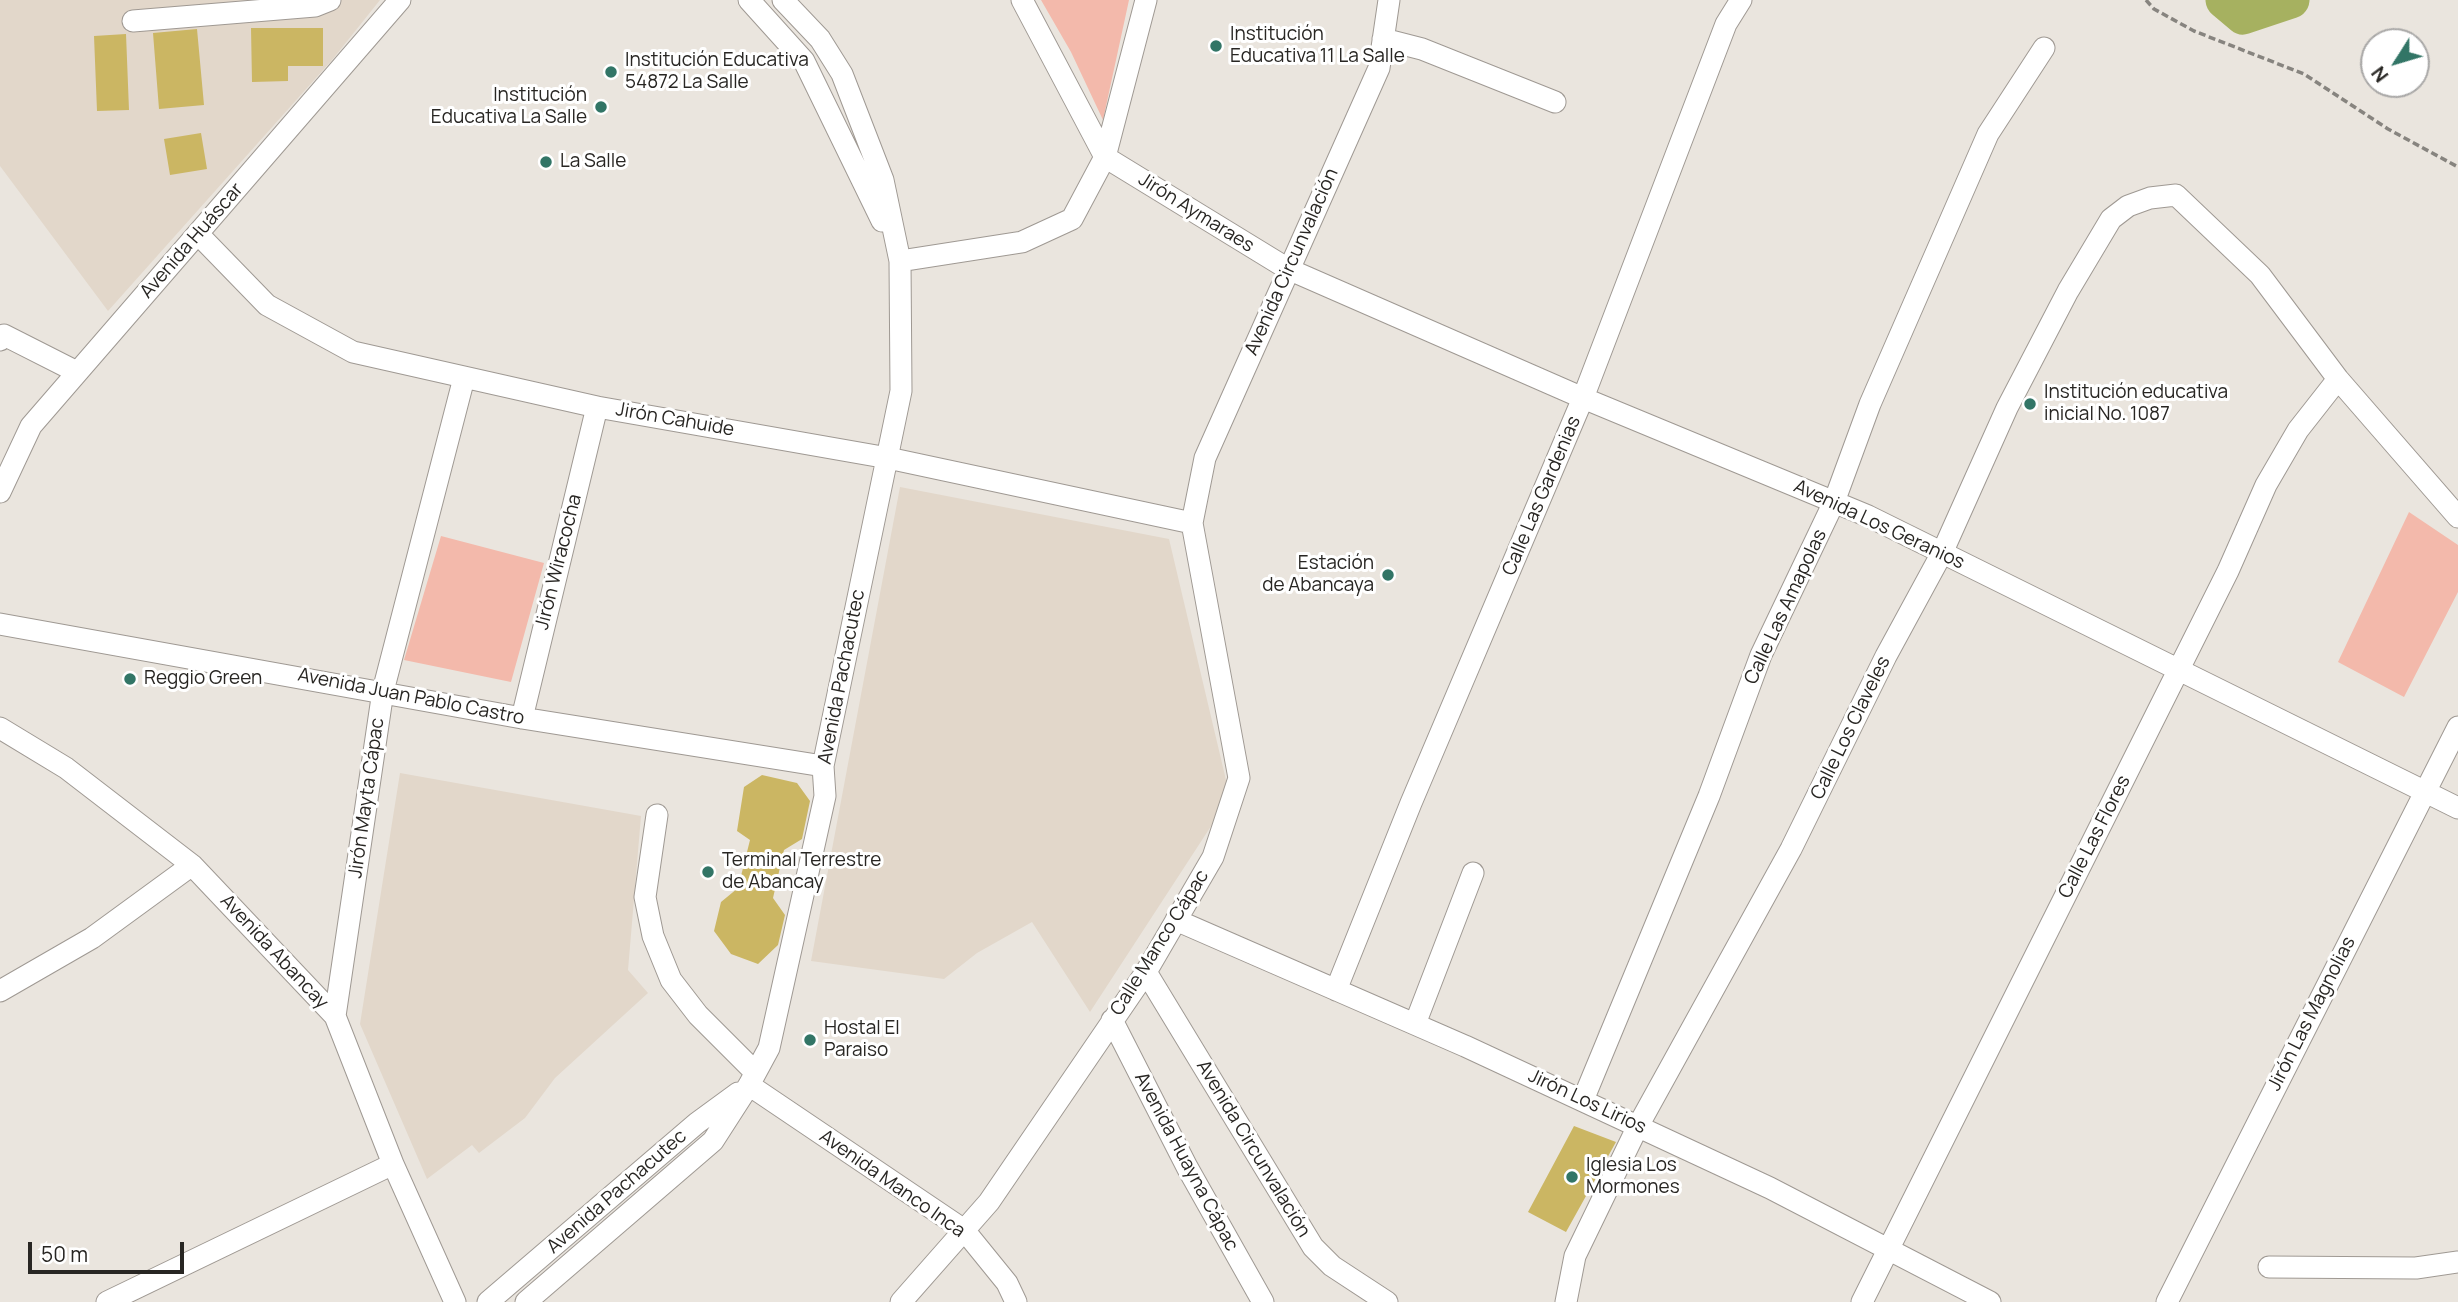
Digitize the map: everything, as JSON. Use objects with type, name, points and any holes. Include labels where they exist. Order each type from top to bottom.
[{"type":"street","points":[[133,21],[315,6],[330,0]]},
{"type":"street","name":"Avenida Huáscar","points":[[0,492],[31,426],[400,0]]},
{"type":"street","name":"Avenida Pachacutec","points":[[749,0],[804,61],[900,261]]},
{"type":"street","name":"Avenida Pachacutec","points":[[526,1302],[713,1140],[752,1079],[769,1048],[825,796],[822,766],[901,391],[900,261],[883,180],[842,74],[820,39],[783,0]]},
{"type":"street","points":[[1022,0],[1105,157]]},
{"type":"street","points":[[900,261],[1022,242],[1072,219],[1105,157],[1146,0]]},
{"type":"street","name":"Avenida Circunvalación","points":[[1192,523],[1205,458],[1379,68],[1389,0]]},
{"type":"street","name":"Calle Las Gardenias","points":[[1336,990],[1411,803],[1583,398],[1726,24],[1741,0]]},
{"type":"street","points":[[1383,39],[1422,49],[1555,102]]},
{"type":"street","name":"Calle Las Amapolas","points":[[1583,1100],[1709,796],[1761,655],[1834,502],[1870,404],[1988,134],[2044,48]]},
{"type":"street","name":"Jirón Aymaraes","points":[[1105,157],[1288,269]]},
{"type":"street","name":"Calle Los Claveles","points":[[1566,1302],[1575,1256],[1638,1126],[1791,849],[1886,656],[1942,553],[2007,408],[2068,291],[2111,219],[2128,206],[2150,198],[2176,195],[2260,275],[2339,379]]},
{"type":"street","name":"Jirón Cahuide","points":[[198,234],[267,305],[352,352],[597,407],[888,458],[1192,523]]},
{"type":"street","name":"Avenida Los Geranios","points":[[1288,269],[1583,398],[1834,502],[2458,808]]},
{"type":"street","points":[[1,334],[77,372]]},
{"type":"street","name":"Jirón Mayta Cápac","points":[[335,1016],[383,691],[425,540],[464,378]]},
{"type":"street","points":[[2339,379],[2458,517]]},
{"type":"street","name":"Calle Las Flores","points":[[1862,1302],[2177,668],[2228,571],[2266,485],[2298,430],[2339,379]]},
{"type":"street","name":"Jirón Wiracocha","points":[[522,718],[597,407]]},
{"type":"street","name":"Calle Manco Cápac","points":[[901,1302],[989,1202],[1146,972],[1213,857],[1239,778],[1192,523]]},
{"type":"street","name":"Avenida Juan Pablo Castro","points":[[0,624],[522,718],[822,766]]},
{"type":"street","name":"Jirón Las Magnolias","points":[[2167,1302],[2458,727]]},
{"type":"street","name":"Avenida Abancay","points":[[0,728],[66,768],[192,865],[335,1016],[393,1164],[455,1302]]},
{"type":"street","name":"Avenida Manco Inca","points":[[657,815],[645,897],[653,936],[671,980],[752,1079],[964,1230],[1007,1283],[1016,1302]]},
{"type":"street","points":[[0,991],[92,938],[192,865]]},
{"type":"street","points":[[1415,1024],[1473,873]]},
{"type":"street","name":"Jirón Los Lirios","points":[[1176,920],[1583,1100],[1770,1188],[1990,1302]]},
{"type":"street","name":"Avenida Circunvalación","points":[[1146,972],[1313,1247],[1332,1266],[1387,1302]]},
{"type":"street","name":"Avenida Huayna Cápac","points":[[1112,1020],[1187,1167],[1263,1302]]},
{"type":"street","name":"Avenida Pachacutec","points":[[488,1302],[752,1079]]},
{"type":"street","points":[[107,1302],[393,1164]]},
{"type":"street","points":[[2269,1267],[2416,1268],[2458,1262]]},
{"type":"path","points":[[2146,0],[2154,9],[2194,31],[2304,74],[2388,129],[2458,167]]},
{"type":"shaded area","points":[[0,0],[380,0],[332,60],[108,311],[0,166]]},
{"type":"shaded area","points":[[1041,0],[1129,0],[1103,120],[1071,52]]},
{"type":"shaded area","points":[[900,487],[1169,539],[1230,797],[1090,1012],[1032,922],[977,953],[944,979],[811,961]]},
{"type":"shaded area","points":[[2409,512],[2458,545],[2458,592],[2404,697],[2338,662]]},
{"type":"shaded area","points":[[441,536],[544,563],[511,682],[404,660]]},
{"type":"shaded area","points":[[400,773],[641,816],[628,970],[648,993],[555,1078],[525,1118],[479,1153],[472,1145],[427,1179],[360,1024]]},
{"type":"building","points":[[251,28],[323,28],[323,66],[288,66],[288,81],[252,82]]},
{"type":"building","points":[[197,29],[204,105],[159,109],[153,33]]},
{"type":"building","points":[[126,34],[129,110],[97,111],[94,36]]},
{"type":"building","points":[[201,133],[207,169],[170,175],[164,139]]},
{"type":"building","points":[[762,775],[797,783],[810,801],[802,839],[784,850],[773,898],[785,915],[778,945],[758,964],[731,954],[714,931],[721,902],[738,888],[750,840],[737,831],[744,787]]},
{"type":"building","name":"Iglesia Los Mormones","points":[[1574,1126],[1616,1142],[1566,1232],[1528,1212]]},
{"type":"waterway","points":[[2224,0],[2243,16],[2291,0]]},
{"type":"place","name":"Institución Educativa 11 La Salle","points":[[1216,46]]},
{"type":"place","name":"Institución Educativa 54872 La Salle","points":[[611,72]]},
{"type":"place","name":"Institución Educativa La Salle","points":[[601,107]]},
{"type":"place","name":"La Salle","points":[[546,162]]},
{"type":"place","name":"Institución educativa inicial No. 1087","points":[[2030,404]]},
{"type":"place","name":"Estación de Abancaya","points":[[1388,575]]},
{"type":"place","name":"Reggio Green","points":[[130,679]]},
{"type":"place","name":"Terminal Terrestre de Abancay","points":[[708,872]]},
{"type":"place","name":"Hostal El Paraiso","points":[[810,1040]]},
{"type":"place","name":"Iglesia Los Mormones","points":[[1572,1177]]}]
